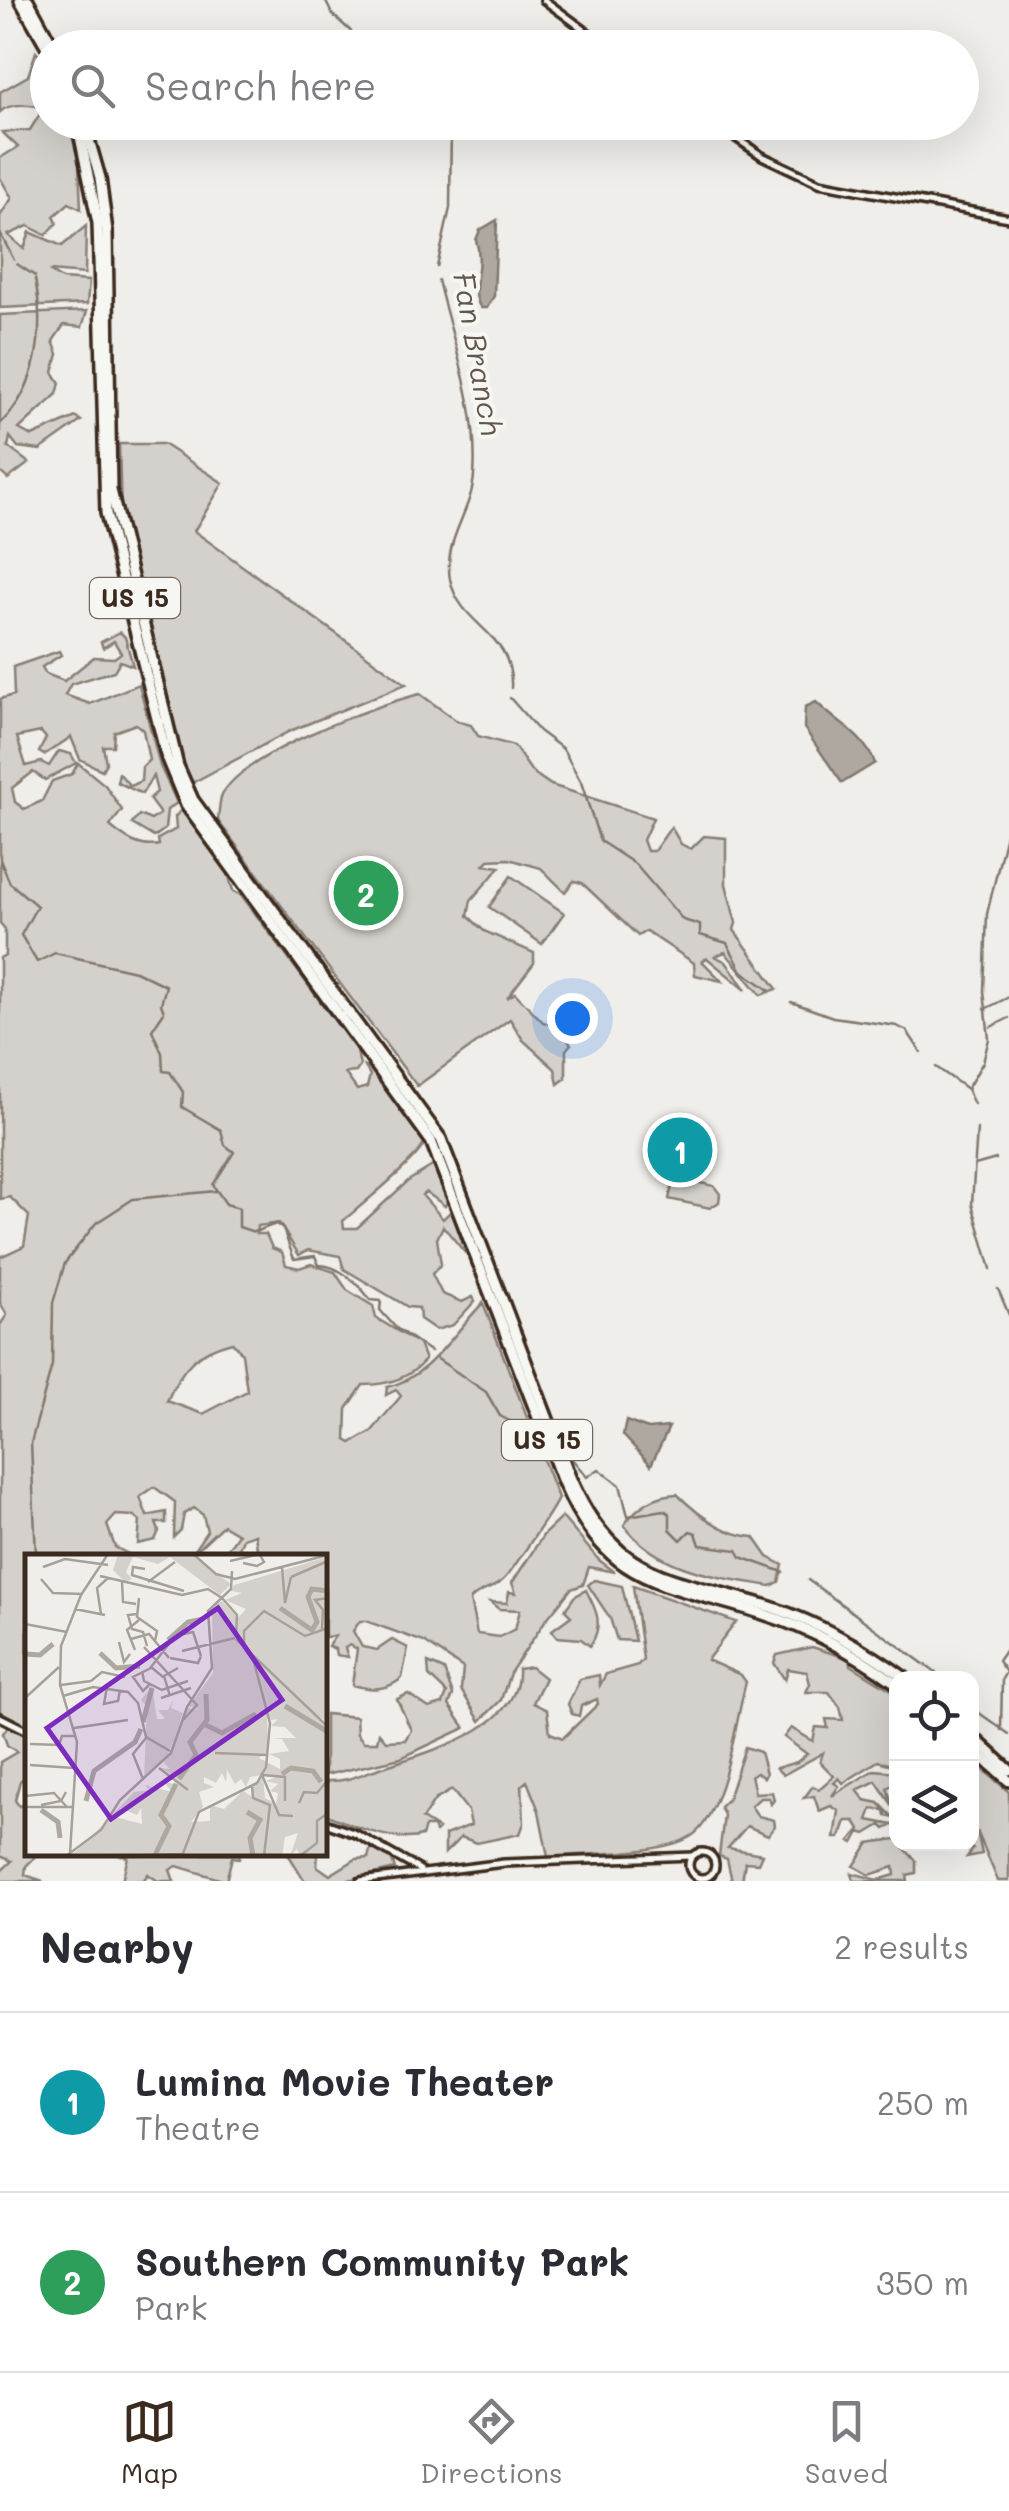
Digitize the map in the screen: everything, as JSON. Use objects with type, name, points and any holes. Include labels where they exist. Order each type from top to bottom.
[{"type":"highway","points":[[20,0],[39,30]]},
{"type":"highway","points":[[28,0],[42,30]]},
{"type":"highway","name":"US 15","points":[[84,140],[98,223],[106,513],[163,746],[186,805],[432,1141],[564,1482],[579,1518],[597,1542],[649,1580],[798,1626],[889,1679]]},
{"type":"highway","name":"US 15","points":[[87,140],[100,178],[107,232],[114,506],[178,766],[193,800],[440,1139],[570,1478],[596,1528],[617,1550],[658,1574],[801,1618],[894,1671]]},
{"type":"highway","points":[[979,1742],[1009,1770]]},
{"type":"highway","points":[[979,1754],[1009,1781]]},
{"type":"main road","points":[[544,0],[585,30]]},
{"type":"main road","points":[[739,140],[819,184],[1009,218]]},
{"type":"main road","points":[[0,1717],[25,1730]]},
{"type":"main road","points":[[328,1824],[356,1834],[420,1871]]},
{"type":"main road","points":[[360,1881],[420,1871],[625,1855],[678,1860],[708,1854],[716,1881],[692,1874],[678,1860]]},
{"type":"main road","points":[[689,1867],[693,1856]]},
{"type":"main road","points":[[704,1878],[714,1871]]},
{"type":"shaded area","points":[[30,70],[30,106],[9,107],[0,112],[0,92],[28,76]]},
{"type":"shaded area","points":[[30,130],[30,140],[73,140],[79,164],[81,209],[69,203],[54,216],[57,223],[46,235],[28,226],[8,235],[24,249],[30,232],[62,246],[86,226],[85,274],[49,271],[62,279],[89,281],[87,304],[0,308],[0,216],[12,198],[0,178],[0,158],[18,147],[2,132]]},
{"type":"shaded area","points":[[497,220],[494,296],[487,308],[481,308],[476,294],[476,240],[480,230]]},
{"type":"shaded area","points":[[87,311],[82,327],[64,325],[53,341],[58,354],[53,372],[60,383],[57,394],[19,429],[32,436],[76,417],[81,421],[40,450],[18,447],[10,437],[8,447],[29,463],[8,479],[0,472],[0,315]]},
{"type":"shaded area","points":[[119,444],[163,444],[223,483],[194,531],[406,684],[290,731],[190,784],[177,746],[121,516]]},
{"type":"shaded area","points":[[120,632],[133,666],[120,661],[114,671],[71,684],[65,695],[90,704],[139,684],[160,766],[177,803],[167,810],[165,829],[154,837],[132,824],[139,815],[151,820],[160,814],[149,799],[157,792],[153,776],[142,794],[117,782],[119,773],[130,786],[141,781],[142,767],[149,760],[143,730],[136,724],[114,732],[113,746],[103,746],[106,763],[102,770],[80,759],[71,737],[44,755],[39,752],[46,738],[41,732],[17,737],[26,766],[41,762],[49,766],[59,751],[71,754],[76,763],[45,780],[33,772],[12,788],[15,802],[24,809],[42,801],[52,781],[72,774],[78,763],[105,785],[122,810],[110,826],[133,842],[159,845],[158,839],[176,829],[175,817],[181,810],[228,873],[233,891],[242,896],[357,1051],[360,1066],[356,1072],[345,1073],[357,1090],[367,1087],[370,1075],[365,1067],[372,1070],[424,1143],[402,1170],[343,1221],[344,1228],[357,1228],[408,1181],[434,1165],[448,1200],[445,1206],[426,1192],[422,1195],[443,1219],[452,1210],[466,1254],[443,1226],[437,1239],[441,1264],[432,1274],[442,1294],[462,1302],[473,1297],[475,1301],[453,1325],[436,1330],[420,1319],[419,1308],[408,1307],[344,1269],[340,1256],[308,1250],[299,1255],[279,1223],[257,1226],[256,1234],[266,1234],[272,1248],[282,1252],[286,1265],[299,1268],[311,1264],[335,1272],[347,1290],[373,1306],[376,1318],[419,1344],[425,1360],[412,1372],[389,1382],[363,1385],[347,1409],[346,1440],[351,1443],[371,1432],[401,1396],[396,1390],[386,1395],[387,1387],[428,1364],[483,1303],[558,1498],[504,1579],[470,1600],[477,1634],[499,1637],[515,1629],[520,1610],[499,1609],[490,1602],[507,1603],[509,1592],[516,1593],[512,1583],[544,1534],[562,1517],[599,1560],[615,1572],[589,1567],[583,1585],[571,1589],[545,1621],[510,1673],[501,1700],[480,1721],[461,1690],[463,1668],[424,1642],[366,1621],[360,1621],[353,1631],[362,1647],[377,1650],[392,1640],[408,1648],[402,1678],[378,1688],[352,1685],[357,1649],[350,1645],[345,1648],[348,1657],[336,1655],[335,1649],[328,1646],[335,1636],[328,1637],[328,1554],[258,1554],[255,1534],[243,1538],[239,1549],[224,1554],[238,1534],[223,1525],[191,1554],[207,1531],[203,1515],[194,1508],[184,1514],[181,1530],[174,1537],[175,1502],[154,1487],[140,1497],[147,1516],[166,1512],[166,1523],[156,1523],[159,1531],[155,1540],[138,1544],[140,1521],[134,1516],[116,1515],[107,1525],[115,1547],[128,1554],[25,1554],[25,1724],[0,1711],[0,1325],[7,1315],[0,1303],[0,1257],[24,1246],[29,1216],[10,1197],[0,1199],[0,958],[5,955],[5,930],[0,924],[0,699],[14,695],[13,667],[59,651],[61,655],[42,667],[46,674],[64,681],[94,657],[114,658],[121,653],[114,641],[103,648],[101,642]],"holes":[[[232,1342],[242,1353],[247,1391],[203,1414],[167,1401],[192,1362],[209,1350]]]},
{"type":"shaded area","points":[[420,694],[457,721],[471,725],[478,736],[514,746],[532,772],[551,785],[653,818],[643,840],[647,851],[654,851],[671,827],[681,844],[691,849],[704,836],[726,838],[726,884],[736,923],[734,930],[777,989],[761,995],[725,952],[715,956],[726,962],[746,990],[707,958],[702,961],[722,981],[695,975],[694,963],[646,931],[638,936],[582,883],[574,881],[565,892],[541,868],[509,859],[489,860],[484,865],[500,867],[471,900],[468,916],[484,931],[534,953],[534,963],[507,998],[515,993],[543,1022],[573,1031],[567,1039],[571,1044],[566,1050],[566,1078],[558,1084],[555,1069],[523,1040],[510,1019],[417,1086],[218,821],[221,798],[252,765],[342,720]]},
{"type":"shaded area","points":[[816,702],[857,737],[875,763],[842,783],[804,728],[805,707]]},
{"type":"shaded area","points":[[511,876],[564,913],[542,944],[489,907]]},
{"type":"shaded area","points":[[674,1177],[714,1186],[720,1194],[719,1202],[710,1208],[669,1199]]},
{"type":"shaded area","points":[[626,1421],[648,1429],[669,1427],[651,1465],[623,1435]]},
{"type":"shaded area","points":[[677,1494],[712,1523],[754,1537],[768,1557],[783,1565],[779,1582],[771,1586],[690,1569],[654,1553],[624,1525],[647,1503]]},
{"type":"shaded area","points":[[594,1580],[622,1586],[635,1641],[617,1640],[610,1618],[588,1585]]},
{"type":"shaded area","points":[[633,1586],[736,1622],[707,1660],[741,1675],[746,1682],[733,1741],[713,1807],[693,1835],[680,1842],[644,1850],[548,1857],[539,1811],[527,1781],[522,1785],[524,1823],[520,1834],[477,1843],[461,1837],[445,1853],[445,1835],[471,1825],[468,1811],[452,1790],[435,1800],[422,1819],[438,1829],[435,1832],[433,1827],[425,1827],[422,1836],[386,1835],[328,1815],[328,1781],[354,1777],[467,1736],[504,1708],[515,1690],[518,1669],[531,1667],[545,1678],[533,1703],[547,1710],[550,1733],[563,1738],[598,1704],[597,1699],[581,1706],[579,1716],[572,1714],[568,1704],[580,1679],[599,1675],[600,1685],[606,1674],[638,1665],[643,1659]]},
{"type":"shaded area","points":[[586,1590],[597,1618],[597,1631],[590,1646],[581,1639],[557,1637],[552,1630],[571,1616],[565,1610],[574,1597]]},
{"type":"shaded area","points":[[812,1647],[850,1659],[851,1665],[889,1689],[889,1764],[878,1761],[843,1783],[839,1778],[832,1796],[874,1770],[889,1771],[889,1800],[876,1781],[857,1790],[865,1800],[879,1803],[889,1813],[889,1817],[885,1810],[872,1809],[868,1820],[889,1827],[881,1825],[866,1834],[860,1832],[854,1843],[850,1841],[860,1829],[855,1821],[846,1821],[840,1838],[835,1838],[839,1811],[831,1806],[819,1811],[814,1796],[804,1798],[813,1786],[819,1789],[834,1776],[820,1762],[823,1753],[783,1775],[776,1768],[797,1762],[807,1754],[784,1737],[791,1728],[813,1741],[816,1727],[828,1728],[826,1719],[843,1720],[840,1707],[829,1692],[806,1692],[810,1684],[807,1672],[788,1669],[785,1680],[774,1663],[777,1655]]},
{"type":"shaded area","points":[[428,1663],[444,1670],[453,1695],[449,1705],[465,1728],[401,1758],[328,1774],[328,1714],[356,1717],[357,1734],[364,1742],[377,1742],[379,1733],[386,1741],[405,1740],[411,1730],[397,1699],[408,1694],[429,1708],[443,1704],[447,1693],[429,1676]]},
{"type":"shaded area","points":[[8,1727],[25,1735],[25,1777],[15,1800],[19,1806],[25,1804],[25,1856],[36,1856],[26,1866],[25,1875],[43,1881],[0,1881],[0,1872],[12,1861],[0,1856],[0,1762],[17,1752],[7,1745],[3,1733]]},
{"type":"shaded area","points":[[745,1747],[760,1752],[766,1774],[764,1778],[757,1773],[751,1775],[755,1793],[772,1792],[774,1800],[771,1804],[769,1798],[760,1798],[751,1806],[758,1816],[774,1820],[775,1826],[768,1835],[747,1826],[728,1848],[762,1854],[758,1863],[745,1862],[742,1881],[732,1881],[727,1859],[719,1856],[724,1815],[720,1807],[728,1799]]},
{"type":"shaded area","points":[[979,1766],[1009,1792],[1009,1881],[998,1881],[979,1836]]},
{"type":"shaded area","points":[[889,1840],[889,1851],[907,1851],[916,1861],[916,1873],[907,1875],[908,1881],[854,1881],[852,1873],[878,1880],[895,1875],[894,1867],[870,1875],[854,1866],[869,1843]]},
{"type":"shaded area","points":[[979,1840],[982,1854],[967,1857],[972,1851],[979,1851]]},
{"type":"shaded area","points":[[371,1847],[390,1855],[395,1869],[344,1881],[305,1881],[289,1856],[318,1856],[317,1866],[330,1875],[356,1859],[368,1858]]},
{"type":"shaded area","points":[[124,1856],[240,1856],[232,1857],[226,1881],[177,1866],[170,1870],[174,1881],[158,1881],[148,1874],[143,1881],[122,1881],[128,1857]]},
{"type":"waterway","name":"Fan Branch","points":[[325,0],[332,14],[349,30]]},
{"type":"waterway","name":"Fan Branch","points":[[437,267],[450,208],[451,140]]},
{"type":"waterway","points":[[0,233],[14,260]]},
{"type":"waterway","points":[[17,264],[35,276]]},
{"type":"waterway","points":[[0,424],[23,393],[36,357],[39,318],[35,279]]},
{"type":"waterway","name":"Fan Branch","points":[[438,280],[469,401],[475,450],[472,488],[451,551],[450,579],[464,609],[504,654],[511,688]]},
{"type":"waterway","name":"Fan Branch","points":[[510,698],[539,731],[563,749],[581,782],[600,841],[635,864],[683,920],[700,925],[700,935],[727,943],[742,971],[769,990]]},
{"type":"waterway","points":[[967,1089],[983,1062],[989,1039],[984,991],[987,914],[1009,822]]},
{"type":"waterway","points":[[0,860],[10,883],[37,906],[21,935],[37,962],[55,953],[135,971],[166,986],[161,1004],[164,1012],[152,1030],[162,1053],[163,1071],[170,1072],[183,1092],[182,1107],[221,1130],[225,1145],[234,1152],[213,1185],[226,1204],[239,1208],[239,1227],[254,1232],[276,1224],[283,1229],[294,1259],[315,1256],[319,1265],[348,1276],[370,1300],[381,1301],[380,1310],[396,1328],[431,1352]]},
{"type":"waterway","points":[[985,1009],[1009,997]]},
{"type":"waterway","name":"Fan Branch","points":[[791,1002],[833,1017],[897,1026],[907,1031],[921,1052]]},
{"type":"waterway","points":[[991,1027],[1009,1018]]},
{"type":"waterway","name":"Fan Branch","points":[[936,1067],[967,1089],[974,1104]]},
{"type":"waterway","name":"Fan Branch","points":[[977,1129],[972,1204],[991,1269]]},
{"type":"waterway","points":[[975,1165],[996,1159]]},
{"type":"waterway","points":[[36,1554],[31,1443],[52,1365],[53,1303],[65,1263],[96,1223],[133,1199],[216,1191]]},
{"type":"waterway","name":"Fan Branch","points":[[998,1289],[1009,1315]]},
{"type":"waterway","points":[[436,1358],[486,1392],[500,1416],[533,1433]]},
{"type":"waterway","points":[[572,1459],[587,1477],[599,1469],[620,1485],[628,1516],[664,1510],[670,1514],[670,1529],[681,1540],[690,1531],[696,1533],[700,1545],[737,1550],[741,1557],[783,1572]]},
{"type":"waterway","points":[[808,1580],[933,1671]]},
{"type":"waterway","name":"Fan Branch","points":[[1001,1730],[1002,1679],[1006,1672],[998,1661],[1009,1645]]},
{"type":"waterway","points":[[979,1713],[1009,1734]]},
{"type":"place","name":"Southern Community Park","points":[[366,893]]},
{"type":"place","name":"Lumina Movie Theater","points":[[680,1150]]}]
